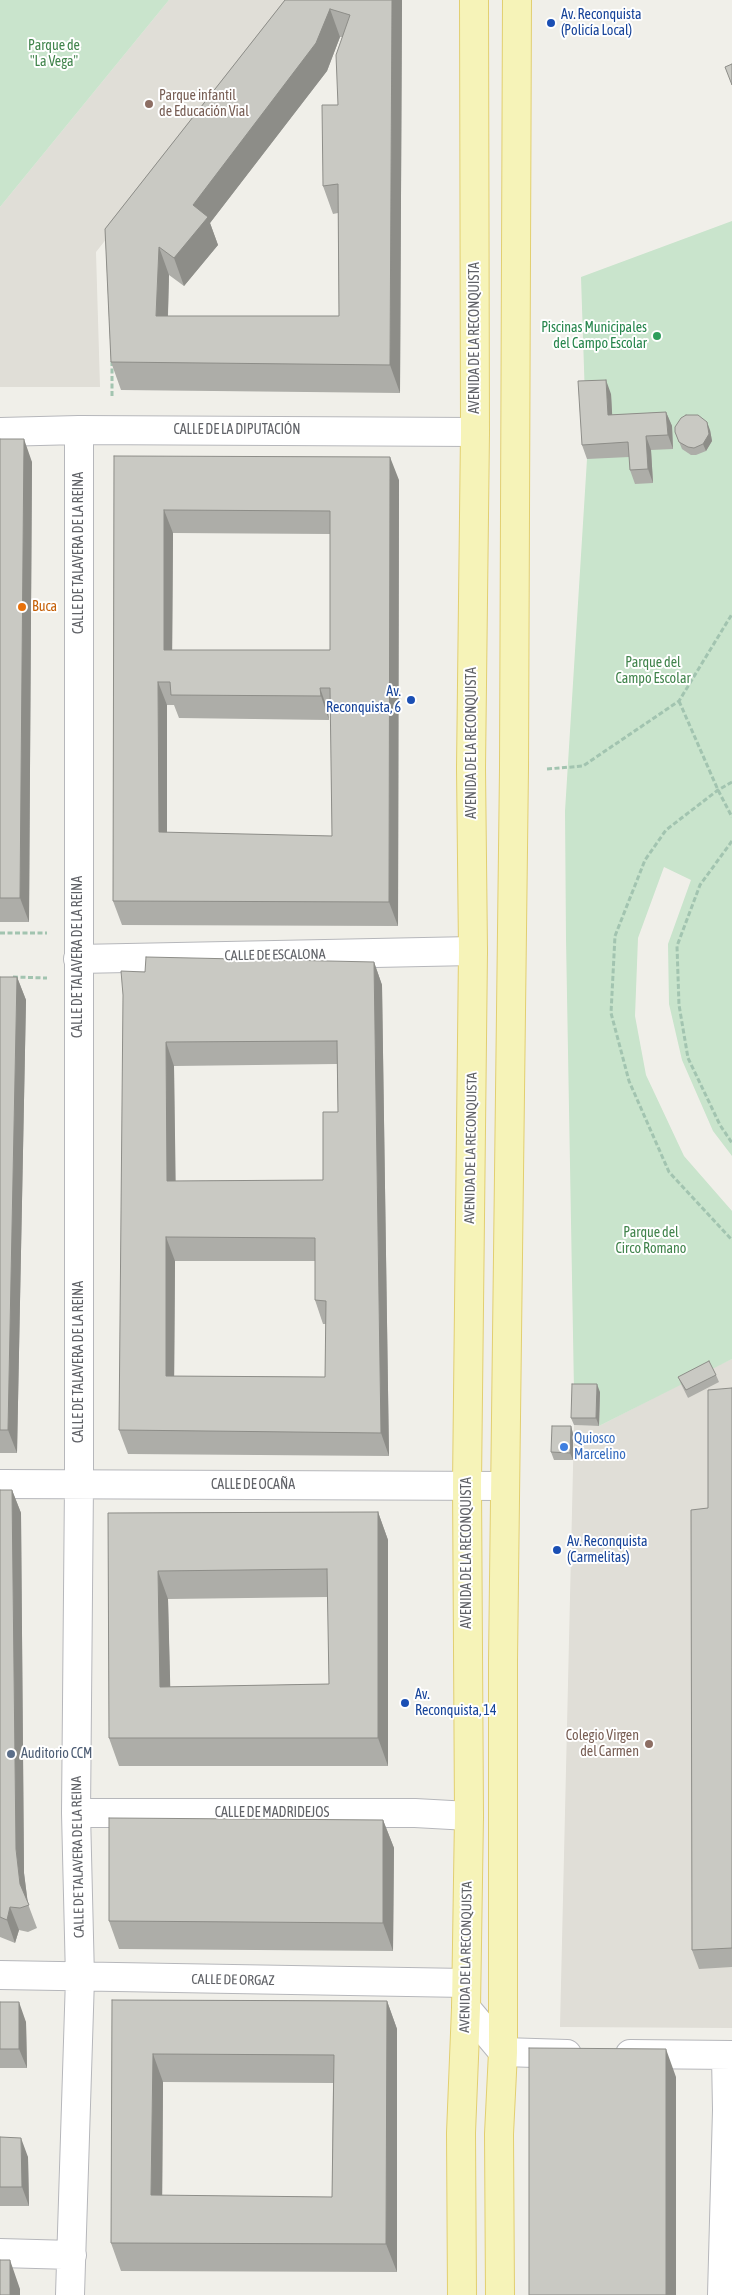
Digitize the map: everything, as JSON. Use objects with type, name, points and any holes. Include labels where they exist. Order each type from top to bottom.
[{"type":"main road","name":"AVENIDA DE LA RECONQUISTA","points":[[462,2295],[461,2133],[466,1996],[469,1816],[467,1484],[473,951],[471,768],[474,432],[474,0]]},
{"type":"main road","points":[[500,2295],[499,2134],[503,2052],[505,1486],[514,768],[517,0]]},
{"type":"street","name":"CALLE DE TALAVERA DE LA REINA","points":[[70,2295],[80,1978],[76,1813],[79,1483],[79,430]]},
{"type":"street","name":"CALLE DE LA DIPUTACIÓN","points":[[0,432],[113,430],[474,432]]},
{"type":"street","name":"CALLE DE ESCALONA","points":[[78,957],[473,951]]},
{"type":"street","name":"CALLE DE OCAÑA","points":[[0,1484],[413,1486],[467,1484],[505,1486]]},
{"type":"street","name":"CALLE DE MADRIDEJOS","points":[[76,1813],[414,1813],[469,1816]]},
{"type":"street","name":"CALLE DE ORGAZ","points":[[0,1975],[466,1996]]},
{"type":"street","points":[[466,1996],[503,2052],[729,2055],[722,2295]]},
{"type":"street","points":[[0,2253],[72,2255]]},
{"type":"path","points":[[112,360],[113,430]]},
{"type":"path","points":[[542,769],[583,766],[679,701],[732,614]]},
{"type":"path","points":[[679,701],[718,790],[732,817]]},
{"type":"path","points":[[732,782],[718,790],[666,830],[645,860],[615,936],[611,1013],[629,1081],[670,1172],[732,1240]]},
{"type":"path","points":[[732,841],[700,885],[677,946],[680,1005],[688,1058],[720,1125],[732,1143]]},
{"type":"path","points":[[0,933],[78,957]]},
{"type":"path","points":[[10,977],[78,957]]},
{"type":"shaded area","name":"Parque infantil de Educación Vial","points":[[169,0],[296,0],[96,252],[100,387],[0,387],[0,207]]},
{"type":"shaded area","name":"Colegio Virgen del Carmen","points":[[732,1359],[732,2028],[560,2027],[574,1425],[599,1426],[681,1384],[688,1398],[712,1368]]},
{"type":"green space","name":"Parque de \"La Vega\"","points":[[0,0],[169,0],[0,207]]},
{"type":"green space","points":[[732,221],[732,1156],[713,1131],[682,1060],[669,1004],[668,944],[691,880],[664,867],[638,938],[635,1016],[646,1075],[684,1156],[732,1211],[732,1359],[599,1426],[600,1392],[574,1391],[566,939],[565,811],[587,459],[581,277]]},
{"type":"building","points":[[285,0],[392,0],[390,365],[111,362],[105,229]],"holes":[[[330,9],[350,15],[336,55],[338,105],[322,105],[323,186],[338,184],[339,316],[156,316],[159,247],[174,258],[208,217],[193,205],[316,43]]]},
{"type":"building","points":[[732,64],[732,85],[725,67]]},
{"type":"building","points":[[606,380],[608,415],[666,412],[668,435],[646,436],[648,469],[630,470],[628,442],[582,445],[578,381]]},
{"type":"building","points":[[686,415],[698,415],[707,422],[709,434],[703,444],[694,448],[679,442],[675,432],[675,427],[681,418]]},
{"type":"building","points":[[0,439],[24,439],[20,898],[0,898]]},
{"type":"building","points":[[114,456],[390,457],[389,902],[113,901]],"holes":[[[164,510],[330,511],[330,650],[164,650]],[[158,682],[170,682],[171,695],[321,696],[320,688],[330,688],[332,836],[159,832]]]},
{"type":"building","points":[[146,957],[374,962],[381,1433],[119,1430],[123,995],[121,971],[145,972]],"holes":[[[337,1041],[338,1112],[323,1112],[323,1180],[167,1181],[166,1042]],[[166,1237],[315,1238],[315,1300],[326,1301],[325,1377],[166,1376]]]},
{"type":"building","points":[[0,977],[17,977],[8,1430],[0,1430]]},
{"type":"building","points":[[709,1361],[716,1375],[686,1390],[678,1377]]},
{"type":"building","points":[[572,1384],[597,1384],[596,1418],[571,1418]]},
{"type":"building","points":[[732,1388],[732,1948],[692,1950],[691,1510],[708,1508],[708,1390]]},
{"type":"building","points":[[552,1426],[571,1426],[570,1453],[551,1452]]},
{"type":"building","points":[[0,1490],[12,1490],[16,1849],[20,1884],[29,1905],[20,1908],[10,1907],[7,1920],[0,1917]]},
{"type":"building","points":[[378,1512],[378,1738],[109,1738],[108,1513]],"holes":[[[327,1569],[329,1684],[160,1687],[158,1571]]]},
{"type":"building","points":[[109,1818],[383,1820],[383,1923],[109,1921]]},
{"type":"building","points":[[112,2000],[387,2001],[386,2244],[111,2243]],"holes":[[[153,2054],[334,2055],[332,2197],[151,2195]]]},
{"type":"building","points":[[0,2002],[19,2002],[19,2049],[0,2049]]},
{"type":"building","points":[[529,2048],[666,2049],[666,2295],[529,2295]]},
{"type":"building","points":[[0,2137],[21,2138],[22,2187],[0,2187]]},
{"type":"building","points":[[0,2260],[10,2260],[10,2295],[0,2295]]},
{"type":"place","name":"Av. Reconquista (Policía Local)","points":[[551,23]]},
{"type":"place","name":"Parque infantil de Educación Vial","points":[[149,104]]},
{"type":"place","name":"Piscinas Municipales del Campo Escolar","points":[[657,336]]},
{"type":"place","name":"Buca","points":[[22,607]]},
{"type":"place","name":"Av. Reconquista, 6","points":[[411,700]]},
{"type":"place","name":"Quiosco Marcelino","points":[[564,1447]]},
{"type":"place","name":"Av. Reconquista (Carmelitas)","points":[[557,1550]]},
{"type":"place","name":"Av. Reconquista, 14","points":[[405,1703]]},
{"type":"place","name":"Colegio Virgen del Carmen","points":[[649,1744]]},
{"type":"place","name":"Auditorio CCM","points":[[11,1754]]},
{"type":"park label","name":"Parque del Campo Escolar","points":[[653,672]]},
{"type":"park label","name":"Parque del Circo Romano","points":[[651,1242]]}]
